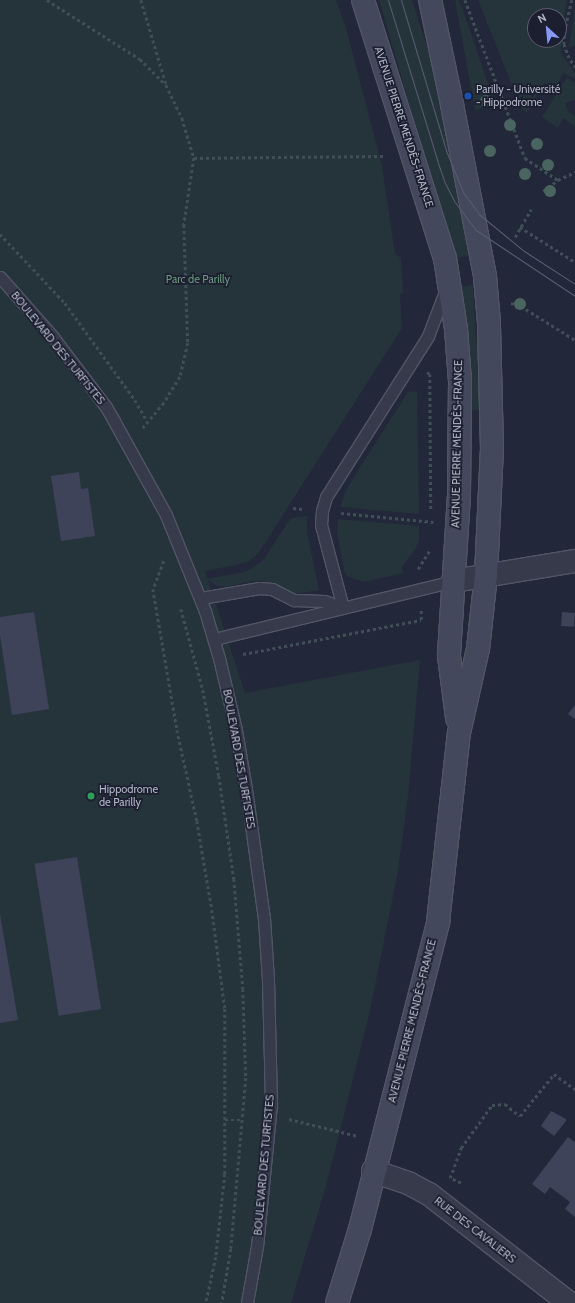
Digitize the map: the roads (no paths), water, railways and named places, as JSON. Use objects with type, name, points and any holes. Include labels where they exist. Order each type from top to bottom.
[{"type":"main road","name":"AVENUE PIERRE MENDÈS-FRANCE","points":[[363,0],[445,258],[456,329],[460,381],[457,523],[449,656],[459,733]]},
{"type":"main road","name":"AVENUE PIERRE MENDÈS-FRANCE","points":[[337,1303],[360,1229],[373,1171],[438,922],[459,733],[478,649],[486,575],[492,449],[489,323],[485,276],[452,104],[430,0]]},
{"type":"street","points":[[453,581],[575,561]]},
{"type":"street","name":"RUE DES CAVALIERS","points":[[373,1171],[410,1184],[429,1194],[569,1303]]},
{"type":"lane","name":"BOULEVARD DES TURFISTES","points":[[0,277],[52,337],[106,407],[129,447],[166,515],[201,598],[219,658],[236,730],[264,918],[268,987],[271,1104],[257,1246],[247,1303]]},
{"type":"lane","points":[[343,608],[321,525],[322,511],[326,497],[428,336],[449,281]]},
{"type":"lane","points":[[214,639],[453,581]]},
{"type":"lane","points":[[201,598],[259,588],[272,589],[294,600],[324,601],[343,608]]},
{"type":"tram line","points":[[388,0],[438,163],[445,183],[454,201],[476,230],[575,296]]},
{"type":"tram line","points":[[401,0],[447,153],[463,192],[480,215],[524,251],[575,284]]},
{"type":"place","name":"Parilly - Université - Hippodrome","points":[[468,96]]},
{"type":"place","name":"Hippodrome de Parilly","points":[[91,796]]},
{"type":"park label","name":"Parc de Parilly","points":[[198,279]]}]
